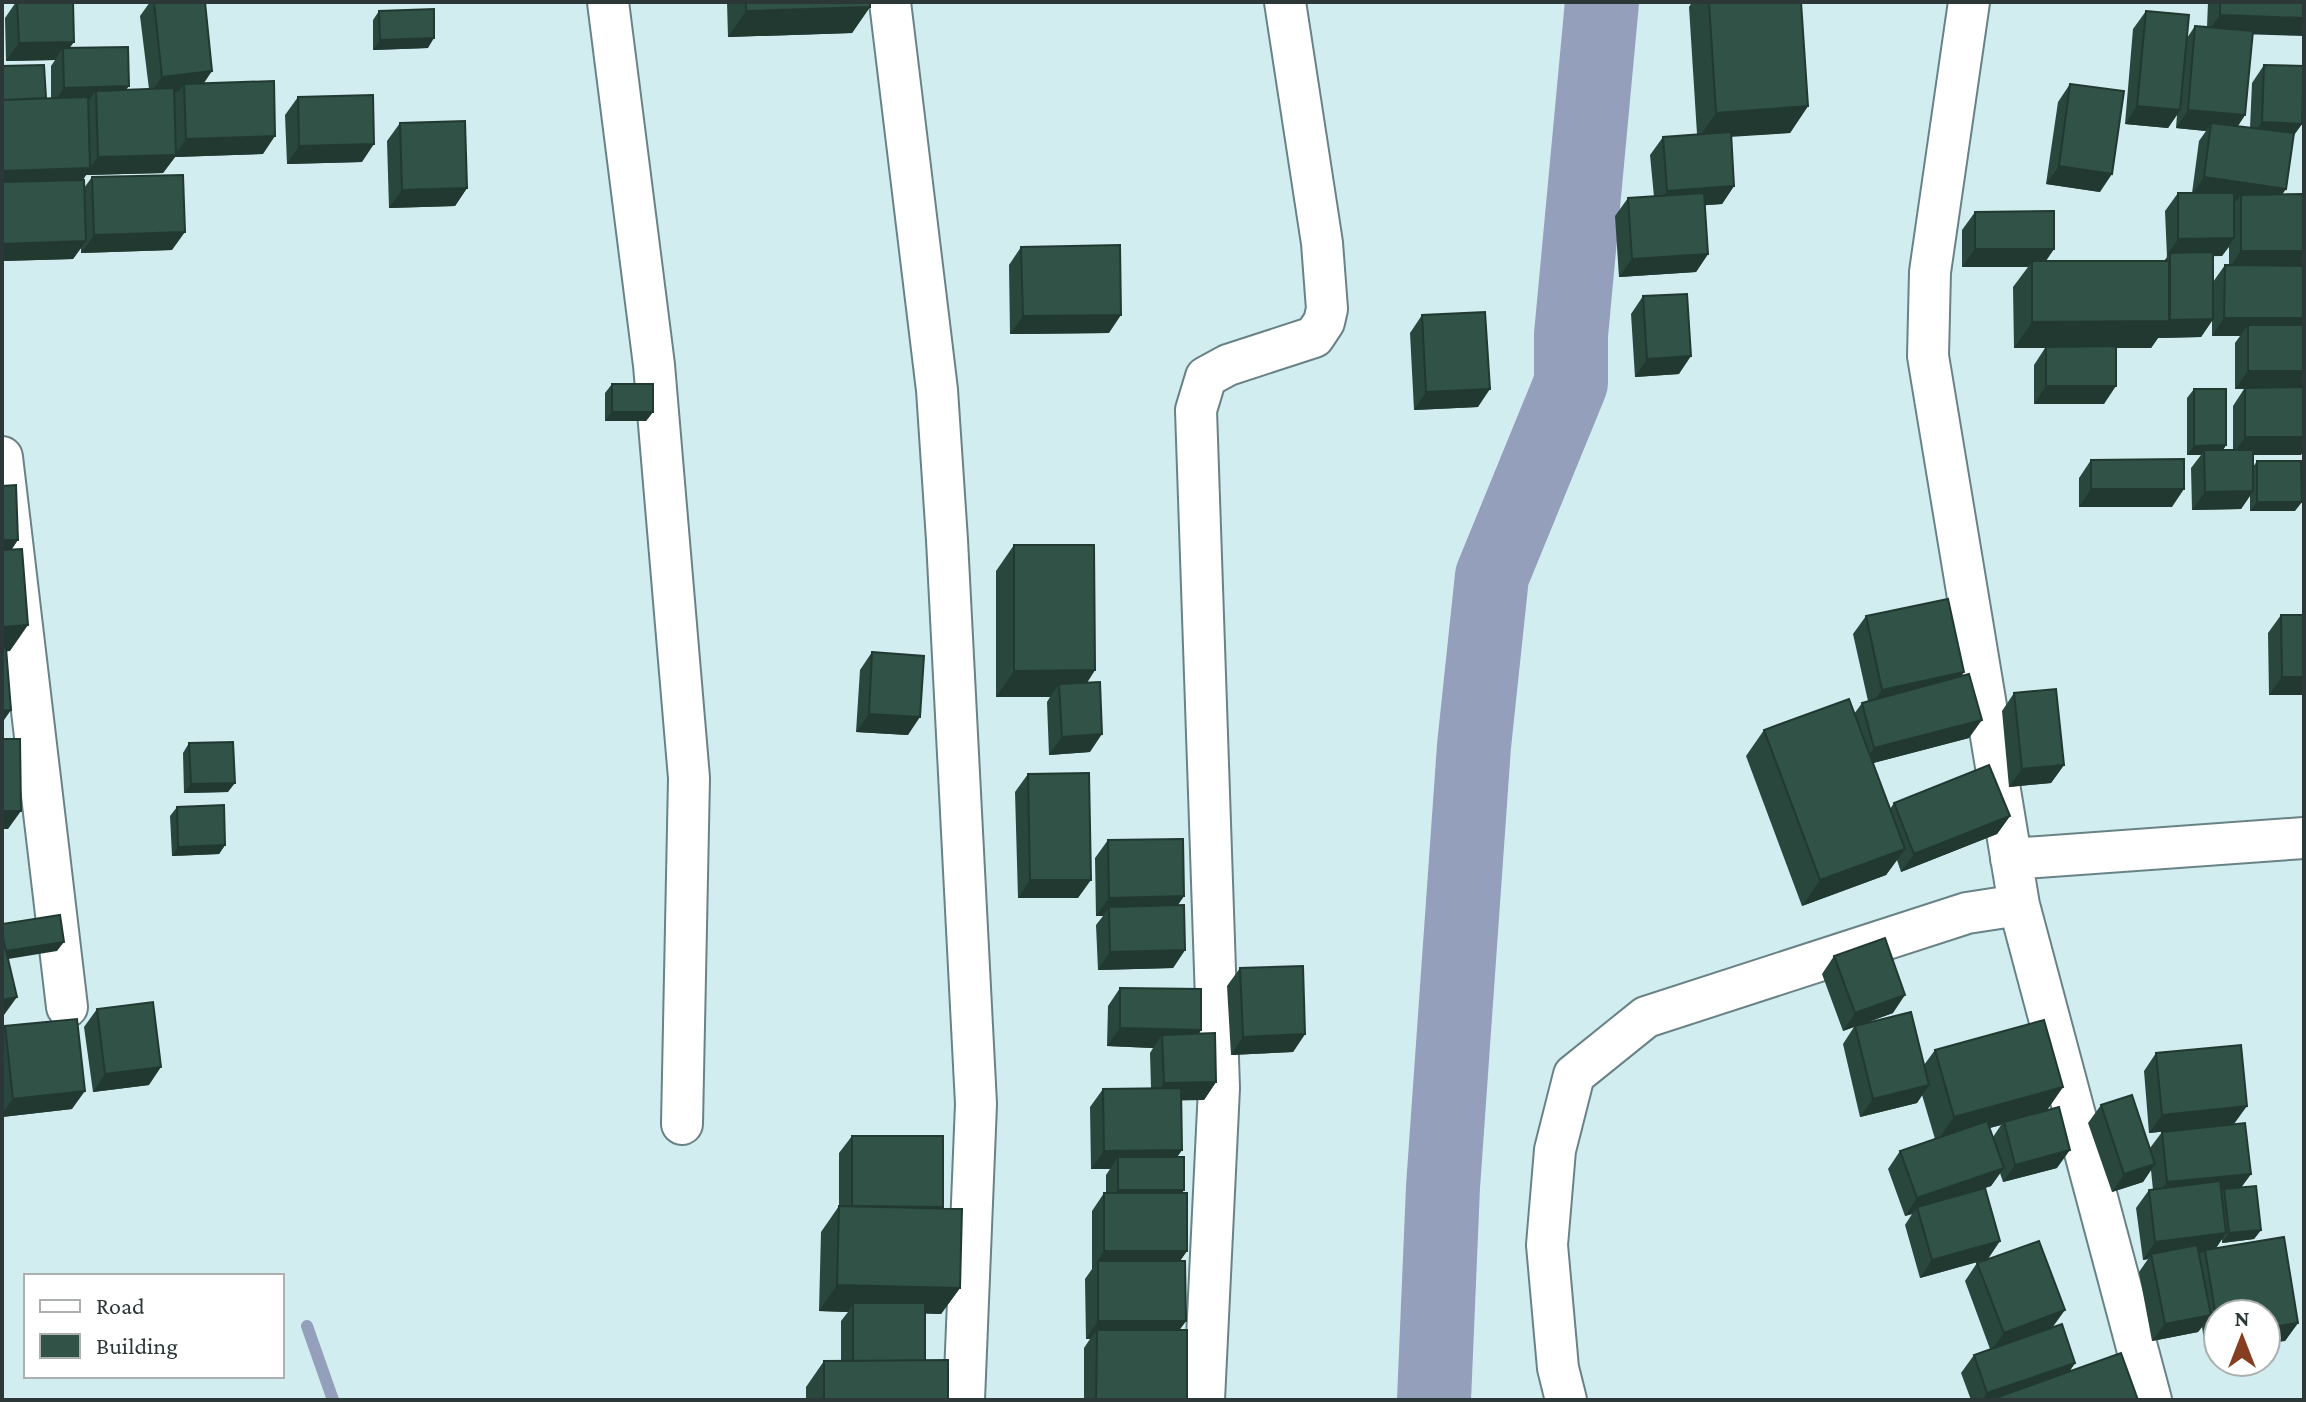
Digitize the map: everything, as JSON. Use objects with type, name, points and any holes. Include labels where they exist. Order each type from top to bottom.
[{"type":"street","points":[[608,2],[654,365],[689,778],[682,1124]]},
{"type":"street","points":[[890,2],[937,390],[948,571],[976,1104],[964,1400]]},
{"type":"street","points":[[1204,1400],[1219,1088],[1196,410],[1206,377],[1228,365],[1314,337],[1324,322],[1327,309],[1322,243],[1285,2]]},
{"type":"street","points":[[1969,2],[1930,272],[1928,356],[2019,905],[2151,1400]]},
{"type":"street","points":[[2,457],[67,1007]]},
{"type":"street","points":[[2011,859],[2304,838]]},
{"type":"street","points":[[1566,1400],[1558,1368],[1547,1245],[1555,1150],[1574,1075],[1646,1017],[1967,913],[2019,905]]},
{"type":"building","points":[[17,2],[73,2],[74,42],[19,43]]},
{"type":"building","points":[[154,2],[205,2],[212,71],[162,77]]},
{"type":"building","points":[[746,2],[870,2],[870,7],[746,11]]},
{"type":"building","points":[[1709,2],[1801,2],[1808,106],[1716,113]]},
{"type":"building","points":[[2220,2],[2304,2],[2304,18],[2220,15]]},
{"type":"building","points":[[434,9],[434,38],[380,40],[379,11]]},
{"type":"building","points":[[2146,11],[2189,15],[2180,110],[2137,106]]},
{"type":"building","points":[[2195,26],[2253,31],[2245,115],[2188,110]]},
{"type":"building","points":[[128,47],[129,86],[64,88],[63,48]]},
{"type":"building","points":[[44,65],[46,98],[2,100],[2,66]]},
{"type":"building","points":[[2264,65],[2304,66],[2302,124],[2262,122]]},
{"type":"building","points":[[274,81],[275,136],[186,139],[184,84]]},
{"type":"building","points":[[2070,84],[2124,91],[2112,174],[2059,166]]},
{"type":"building","points":[[174,88],[176,155],[98,157],[96,91]]},
{"type":"building","points":[[373,95],[374,144],[299,146],[298,97]]},
{"type":"building","points":[[88,97],[90,168],[2,171],[2,100]]},
{"type":"building","points":[[465,121],[467,188],[402,190],[400,123]]},
{"type":"building","points":[[2211,123],[2294,133],[2286,189],[2204,177]]},
{"type":"building","points":[[1731,132],[1734,186],[1667,191],[1663,137]]},
{"type":"building","points":[[183,175],[185,232],[94,235],[92,177]]},
{"type":"building","points":[[84,180],[86,241],[2,244],[2,182]]},
{"type":"building","points":[[1704,193],[1708,254],[1632,259],[1628,198]]},
{"type":"building","points":[[2178,193],[2234,193],[2234,238],[2178,239]]},
{"type":"building","points":[[2304,194],[2304,251],[2241,251],[2241,195]]},
{"type":"building","points":[[2054,211],[2054,249],[1975,249],[1975,212]]},
{"type":"building","points":[[1120,245],[1121,315],[1023,316],[1021,247]]},
{"type":"building","points":[[2213,252],[2213,319],[2170,320],[2170,253]]},
{"type":"building","points":[[2032,261],[2169,261],[2169,321],[2032,322]]},
{"type":"building","points":[[2225,265],[2304,266],[2304,318],[2224,318]]},
{"type":"building","points":[[1687,294],[1691,356],[1647,359],[1643,296]]},
{"type":"building","points":[[1485,312],[1490,389],[1426,392],[1422,315]]},
{"type":"building","points":[[2248,325],[2304,325],[2304,371],[2248,371]]},
{"type":"building","points":[[2116,346],[2116,386],[2046,386],[2046,347]]},
{"type":"building","points":[[612,384],[653,384],[653,412],[612,412]]},
{"type":"building","points":[[2304,387],[2304,437],[2245,437],[2245,388]]},
{"type":"building","points":[[2194,389],[2226,389],[2226,445],[2194,446]]},
{"type":"building","points":[[2204,450],[2253,450],[2253,491],[2205,492]]},
{"type":"building","points":[[2184,459],[2184,489],[2091,489],[2091,460]]},
{"type":"building","points":[[2257,461],[2301,461],[2302,502],[2257,502]]},
{"type":"building","points":[[16,485],[18,540],[2,540],[2,486]]},
{"type":"building","points":[[1014,545],[1094,545],[1095,670],[1014,671]]},
{"type":"building","points":[[22,549],[28,625],[2,627],[2,550]]},
{"type":"building","points":[[1948,599],[1964,672],[1882,690],[1866,616]]},
{"type":"building","points":[[2281,615],[2304,615],[2304,677],[2282,677]]},
{"type":"building","points":[[2,648],[6,648],[11,710],[2,711]]},
{"type":"building","points":[[872,652],[924,656],[920,717],[869,714]]},
{"type":"building","points":[[1969,674],[1982,720],[1874,748],[1862,703]]},
{"type":"building","points":[[1100,682],[1102,734],[1062,737],[1059,684]]},
{"type":"building","points":[[2056,689],[2064,765],[2022,769],[2014,693]]},
{"type":"building","points":[[1849,699],[1905,849],[1820,880],[1764,730]]},
{"type":"building","points":[[2,739],[20,739],[21,811],[2,811]]},
{"type":"building","points":[[233,742],[235,783],[191,784],[189,743]]},
{"type":"building","points":[[1989,765],[2010,816],[1914,854],[1894,803]]},
{"type":"building","points":[[1089,773],[1091,880],[1030,880],[1028,774]]},
{"type":"building","points":[[224,805],[225,845],[178,847],[177,807]]},
{"type":"building","points":[[1183,839],[1184,896],[1109,898],[1108,840]]},
{"type":"building","points":[[1184,905],[1185,950],[1110,952],[1109,907]]},
{"type":"building","points":[[60,915],[64,942],[6,951],[2,924]]},
{"type":"building","points":[[1885,938],[1905,995],[1855,1013],[1834,956]]},
{"type":"building","points":[[2,939],[17,997],[2,1000]]},
{"type":"building","points":[[1303,966],[1305,1034],[1243,1037],[1240,968]]},
{"type":"building","points":[[1120,988],[1201,989],[1201,1030],[1120,1028]]},
{"type":"building","points":[[153,1002],[161,1067],[105,1074],[97,1009]]},
{"type":"building","points":[[1911,1012],[1929,1085],[1873,1099],[1855,1026]]},
{"type":"building","points":[[77,1019],[85,1091],[13,1099],[5,1026]]},
{"type":"building","points":[[2044,1020],[2063,1087],[1954,1117],[1935,1050]]},
{"type":"building","points":[[1215,1033],[1216,1082],[1164,1083],[1162,1035]]},
{"type":"building","points":[[2241,1045],[2247,1106],[2162,1115],[2156,1053]]},
{"type":"building","points":[[1181,1088],[1182,1150],[1104,1151],[1103,1089]]},
{"type":"building","points":[[2132,1095],[2155,1164],[2124,1174],[2101,1105]]},
{"type":"building","points":[[2059,1107],[2070,1150],[2015,1165],[2004,1122]]},
{"type":"building","points":[[1987,1121],[2004,1168],[1917,1198],[1900,1151]]},
{"type":"building","points":[[2245,1123],[2251,1174],[2167,1182],[2162,1132]]},
{"type":"building","points":[[852,1136],[943,1136],[943,1207],[852,1206]]},
{"type":"building","points":[[1118,1157],[1184,1157],[1184,1190],[1118,1190]]},
{"type":"building","points":[[2220,1181],[2226,1233],[2155,1242],[2149,1190]]},
{"type":"building","points":[[2256,1186],[2261,1230],[2229,1233],[2224,1189]]},
{"type":"building","points":[[1985,1188],[2000,1241],[1932,1260],[1917,1207]]},
{"type":"building","points":[[1104,1193],[1187,1193],[1187,1251],[1104,1251]]},
{"type":"building","points":[[839,1206],[962,1209],[960,1288],[837,1285]]},
{"type":"building","points":[[2284,1237],[2298,1323],[2282,1326],[2282,1298],[2213,1298],[2205,1250]]},
{"type":"building","points":[[2039,1241],[2065,1310],[2004,1333],[1977,1263]]},
{"type":"building","points":[[2197,1245],[2208,1298],[2202,1298],[2202,1317],[2165,1324],[2151,1254]]},
{"type":"building","points":[[1098,1261],[1185,1261],[1186,1321],[1098,1321]]},
{"type":"building","points":[[853,1303],[925,1303],[925,1360],[853,1361]]},
{"type":"building","points":[[2062,1324],[2075,1363],[1987,1393],[1974,1355]]},
{"type":"building","points":[[1097,1330],[1187,1330],[1187,1400],[1096,1400]]},
{"type":"building","points":[[2121,1353],[2138,1400],[1999,1400],[1998,1397]]},
{"type":"building","points":[[948,1360],[948,1400],[824,1400],[824,1361]]},
{"type":"waterway","points":[[1434,1400],[1443,1187],[1474,746],[1492,576],[1571,383],[1571,335],[1602,2]]},
{"type":"waterway","points":[[307,1326],[333,1400]]}]
